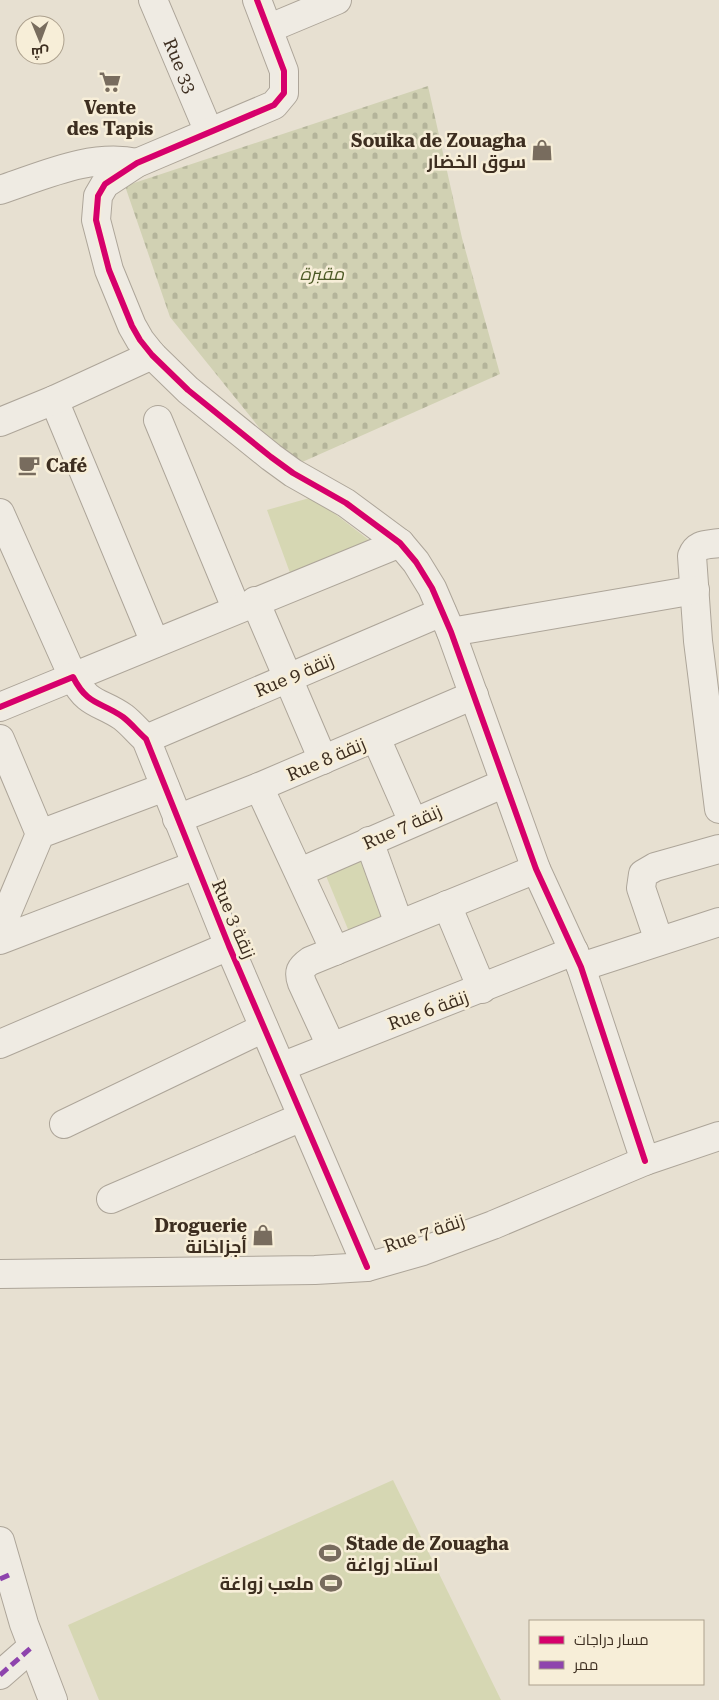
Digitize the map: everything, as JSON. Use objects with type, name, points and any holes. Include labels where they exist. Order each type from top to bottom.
[{"type":"street","name":"Rue 33","points":[[153,0],[208,130]]},
{"type":"street","points":[[257,0],[270,28],[284,71],[284,93],[274,105],[208,130],[137,163],[111,178],[101,189],[96,206],[96,220],[109,270],[123,307],[140,340],[152,355],[188,390],[271,457],[293,473],[346,503],[400,543],[416,562],[432,588],[447,622],[536,869],[577,959],[645,1161]]},
{"type":"street","points":[[270,28],[338,0]]},
{"type":"street","points":[[0,190],[83,164],[110,160],[137,163]]},
{"type":"street","points":[[0,422],[54,400],[152,355]]},
{"type":"street","points":[[54,400],[154,643]]},
{"type":"street","points":[[158,420],[246,605],[288,676],[323,760]]},
{"type":"street","name":"Rue 3 زنقة","points":[[0,513],[73,677],[84,695],[94,704],[124,718],[146,739],[229,946],[367,1267]]},
{"type":"street","points":[[2,706],[400,543]]},
{"type":"street","points":[[719,543],[700,546],[695,549],[692,556],[695,590],[708,639],[719,809]]},
{"type":"street","name":"Rue 9 زنقة","points":[[146,739],[288,676],[447,622],[695,590]]},
{"type":"street","name":"Rue 8 زنقة","points":[[177,819],[259,787],[474,696]]},
{"type":"street","points":[[376,738],[413,822]]},
{"type":"street","points":[[0,740],[40,834],[0,928]]},
{"type":"street","name":"Rue 7 زنقة","points":[[300,872],[505,783]]},
{"type":"street","points":[[40,834],[164,787]]},
{"type":"street","points":[[259,787],[335,951]]},
{"type":"street","points":[[369,841],[399,924]]},
{"type":"street","points":[[659,941],[641,888],[643,874],[655,866],[719,849]]},
{"type":"street","points":[[0,940],[196,865]]},
{"type":"street","points":[[331,1046],[299,972],[310,961],[536,869]]},
{"type":"street","points":[[447,905],[482,989]]},
{"type":"street","name":"Rue 6 زنقة","points":[[281,1067],[482,989],[577,959],[659,941],[719,922]]},
{"type":"street","points":[[0,1044],[229,946]]},
{"type":"street","points":[[64,1124],[264,1028]]},
{"type":"street","points":[[111,1199],[302,1117]]},
{"type":"street","name":"Rue 7 زنقة","points":[[0,1274],[315,1270],[367,1267],[423,1252],[493,1225],[645,1161],[719,1136]]},
{"type":"street","points":[[0,1542],[4,1577],[53,1700]]},
{"type":"street","points":[[0,1675],[32,1647]]},
{"type":"green space","name":"مقبرة","points":[[428,86],[462,238],[500,374],[291,467],[170,317],[125,186]]},
{"type":"green space","points":[[313,497],[378,547],[293,581],[267,510]]},
{"type":"green space","points":[[380,848],[408,916],[352,939],[324,871]]},
{"type":"green space","name":"Stade de Zouagha استاد زواغة","points":[[393,1480],[501,1700],[99,1700],[68,1625]]},
{"type":"marked path","points":[[0,1579],[9,1575]]},
{"type":"marked path","points":[[0,1675],[32,1647]]},
{"type":"cycle path","points":[[257,0],[284,71],[284,93],[274,105],[137,163],[105,184],[98,196],[96,220],[109,270],[132,326],[152,355],[188,390],[271,457],[293,473],[346,503],[400,543],[416,562],[432,588],[451,632],[536,869],[581,967],[645,1161]]},
{"type":"cycle path","points":[[0,707],[73,677],[89,698],[123,717],[146,739],[229,946],[367,1267]]},
{"type":"place","name":"Vente des Tapis","points":[[110,82]]},
{"type":"place","name":"Souika de Zouagha سوق الخضار","points":[[542,150]]},
{"type":"place","name":"Café","points":[[29,465]]},
{"type":"place","name":"Droguerie أجزاخانة","points":[[263,1235]]},
{"type":"place","name":"Stade de Zouagha استاد زواغة","points":[[330,1553]]},
{"type":"place","name":"ملعب زواغة","points":[[331,1583]]}]
